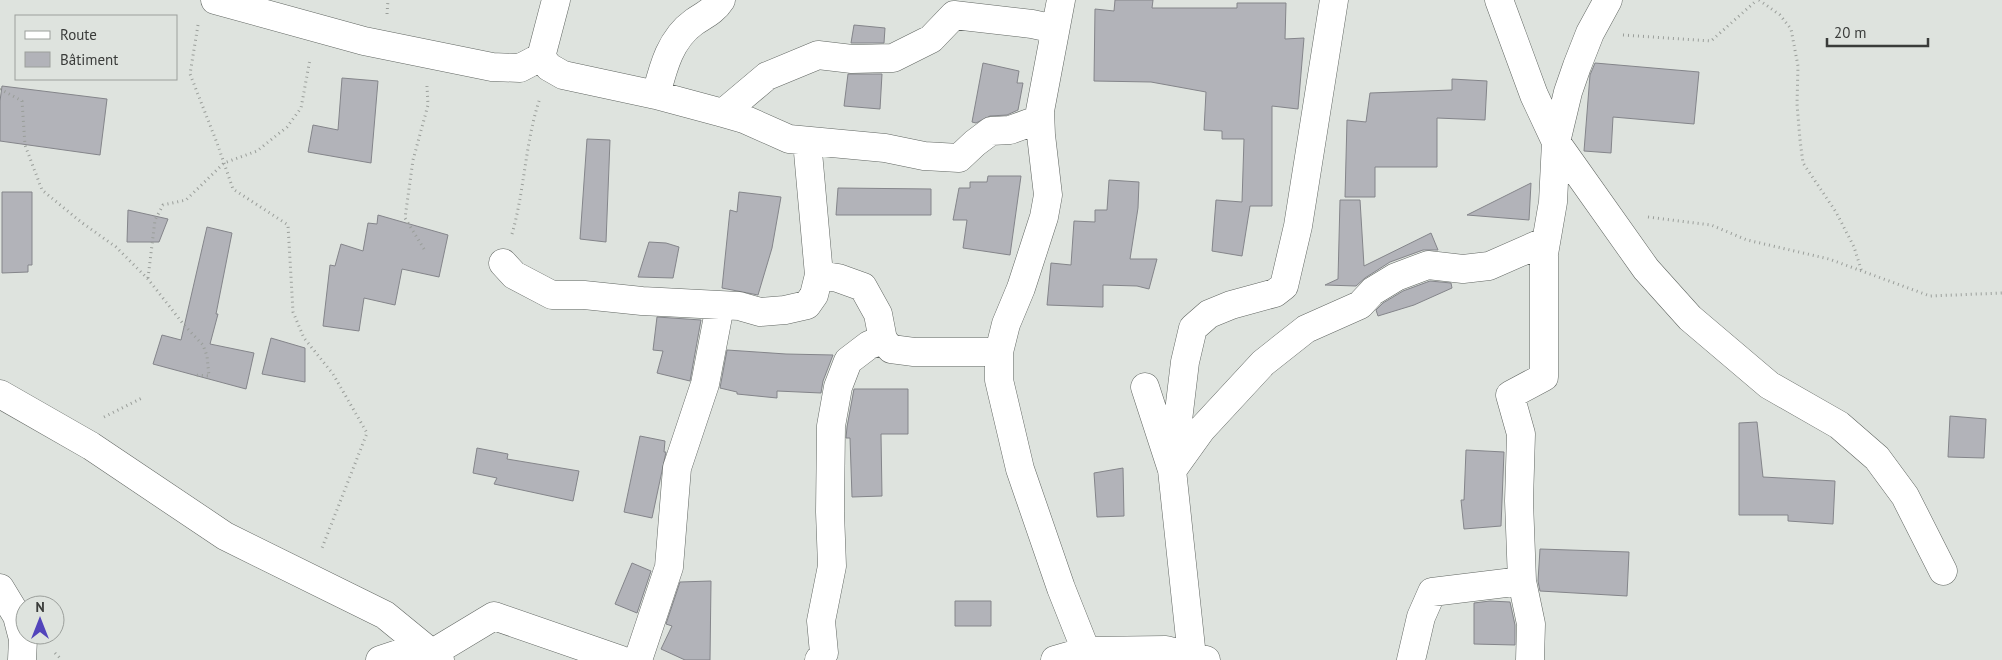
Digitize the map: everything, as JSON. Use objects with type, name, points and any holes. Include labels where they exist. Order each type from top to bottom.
[{"type":"street","points":[[545,62],[556,0]]},
{"type":"street","points":[[656,95],[668,55],[680,34],[694,22],[708,14],[721,0]]},
{"type":"street","points":[[1061,0],[1040,119],[1048,195],[1044,217],[1021,288],[1006,324],[999,352],[999,380],[1020,470],[1061,588],[1086,651]]},
{"type":"street","points":[[1172,470],[1186,362],[1193,328],[1209,314],[1231,305],[1275,293],[1284,286],[1298,226],[1334,0]]},
{"type":"street","points":[[1499,0],[1534,95],[1556,142],[1646,270],[1690,318],[1769,385],[1839,425],[1877,458],[1905,496],[1943,571]]},
{"type":"street","points":[[1530,660],[1531,624],[1522,581],[1521,434],[1510,395],[1544,377],[1544,254],[1553,202],[1556,142],[1568,92],[1590,33],[1608,0]]},
{"type":"street","points":[[207,9],[316,28],[364,41],[492,67],[520,68],[545,62],[563,75],[723,112],[789,139],[885,148],[924,156],[959,158],[991,131],[1010,130],[1040,119]]},
{"type":"street","points":[[723,112],[767,76],[818,55],[852,59],[893,58],[931,39],[954,15],[1032,24],[1055,29]]},
{"type":"street","points":[[503,263],[514,274],[552,295],[584,295],[642,301],[740,306],[760,312],[784,310],[807,305],[814,295],[819,274],[807,141]]},
{"type":"street","points":[[1172,470],[1201,430],[1264,363],[1306,329],[1360,305],[1373,291],[1396,277],[1428,265],[1463,269],[1489,266],[1546,241]]},
{"type":"street","points":[[819,274],[838,278],[862,287],[878,314],[883,340],[890,349],[914,352],[999,352]]},
{"type":"street","points":[[638,660],[669,567],[677,468],[705,384],[720,306]]},
{"type":"street","points":[[819,660],[824,653],[821,621],[832,566],[830,512],[831,426],[838,387],[848,361],[868,345],[883,340]]},
{"type":"street","points":[[1054,660],[1086,651],[1166,650],[1199,658],[1172,470],[1145,387]]},
{"type":"street","points":[[0,394],[91,446],[225,536],[385,615],[436,657]]},
{"type":"street","points":[[1411,660],[1421,618],[1432,592],[1522,581]]},
{"type":"street","points":[[0,588],[17,616],[23,639],[22,660]]},
{"type":"street","points":[[436,657],[494,616],[621,660]]},
{"type":"street","points":[[380,660],[419,647],[436,657]]},
{"type":"path","points":[[1590,33],[1711,41],[1758,0],[1780,15],[1791,29],[1798,66],[1797,104],[1803,163],[1836,212],[1854,247],[1862,272]]},
{"type":"path","points":[[207,9],[190,74],[233,189],[288,225],[294,312],[304,338],[333,374],[366,433],[311,578]]},
{"type":"path","points":[[148,279],[155,220],[163,205],[186,200],[224,163],[257,150],[287,127],[301,108],[316,28]]},
{"type":"path","points":[[424,249],[405,218],[413,160],[428,105],[425,53]]},
{"type":"path","points":[[503,263],[516,220],[545,62]]},
{"type":"path","points":[[0,89],[22,101],[25,145],[42,190],[81,222],[116,247],[148,279],[203,346],[207,356],[209,376],[195,375]]},
{"type":"path","points":[[1614,224],[1635,216],[1660,217],[1711,225],[1747,240],[1829,259],[1930,296],[2002,293]]},
{"type":"path","points":[[70,434],[144,397]]},
{"type":"building","points":[[1115,0],[1153,0],[1152,8],[1237,8],[1237,3],[1286,3],[1285,39],[1304,38],[1298,109],[1272,106],[1272,206],[1250,206],[1242,256],[1212,251],[1216,200],[1242,202],[1244,139],[1222,139],[1222,131],[1204,130],[1206,92],[1151,82],[1094,81],[1095,9],[1114,11]]},
{"type":"building","points":[[854,25],[885,28],[884,43],[851,43]]},
{"type":"building","points":[[983,63],[1019,71],[1017,83],[1023,83],[1018,110],[1007,115],[990,116],[976,123],[972,122]]},
{"type":"building","points":[[1595,63],[1699,72],[1694,124],[1613,117],[1611,153],[1584,151],[1590,75]]},
{"type":"building","points":[[848,74],[882,74],[880,109],[844,106]]},
{"type":"building","points":[[342,78],[378,81],[371,163],[308,152],[313,125],[338,130]]},
{"type":"building","points":[[1452,79],[1487,81],[1485,120],[1437,118],[1437,167],[1375,167],[1375,197],[1345,197],[1347,120],[1366,122],[1370,93],[1452,90]]},
{"type":"building","points":[[2,86],[107,99],[100,155],[0,141]]},
{"type":"building","points":[[587,139],[610,140],[606,242],[580,239]]},
{"type":"building","points":[[988,176],[1021,176],[1010,255],[963,248],[967,220],[953,220],[959,188],[970,188],[970,182],[987,182]]},
{"type":"building","points":[[1109,180],[1139,182],[1138,208],[1130,259],[1157,259],[1149,289],[1137,286],[1103,285],[1103,307],[1047,305],[1051,263],[1071,265],[1074,221],[1095,222],[1095,210],[1107,210]]},
{"type":"building","points":[[1531,183],[1529,220],[1467,215]]},
{"type":"building","points":[[838,188],[931,189],[931,215],[836,215]]},
{"type":"building","points":[[2,192],[32,192],[32,265],[28,265],[28,272],[2,273]]},
{"type":"building","points":[[739,192],[781,197],[772,248],[758,295],[722,288],[730,210],[737,212]]},
{"type":"building","points":[[1340,200],[1360,200],[1364,266],[1431,233],[1438,250],[1423,250],[1390,262],[1356,286],[1325,285],[1338,279]]},
{"type":"building","points":[[128,210],[168,219],[159,242],[127,242]]},
{"type":"building","points":[[378,215],[448,235],[439,277],[402,269],[395,305],[364,298],[359,331],[323,326],[330,265],[335,266],[341,244],[363,251],[368,223],[377,224]]},
{"type":"building","points":[[207,227],[232,233],[216,314],[218,314],[210,344],[254,353],[246,389],[153,364],[162,335],[181,340]]},
{"type":"building","points":[[649,242],[666,243],[679,247],[673,278],[638,277]]},
{"type":"building","points":[[1430,281],[1451,283],[1452,288],[1414,305],[1378,316],[1376,310],[1383,303],[1403,291]]},
{"type":"building","points":[[657,317],[701,320],[690,381],[657,373],[663,351],[653,350]]},
{"type":"building","points":[[271,338],[305,348],[305,382],[262,374]]},
{"type":"building","points":[[727,350],[833,355],[823,381],[821,393],[777,391],[777,398],[737,394],[737,392],[720,388]]},
{"type":"building","points":[[854,389],[908,389],[908,434],[881,434],[882,496],[852,497],[850,438],[846,438]]},
{"type":"building","points":[[1950,416],[1986,419],[1984,458],[1948,457]]},
{"type":"building","points":[[1757,422],[1763,477],[1835,481],[1833,524],[1788,521],[1788,515],[1739,515],[1739,423]]},
{"type":"building","points":[[640,436],[665,441],[664,452],[666,452],[652,518],[624,512]]},
{"type":"building","points":[[477,448],[508,454],[507,459],[579,471],[573,501],[494,484],[497,478],[473,473]]},
{"type":"building","points":[[1466,450],[1504,452],[1501,526],[1464,529],[1461,500],[1464,500]]},
{"type":"building","points":[[1123,468],[1124,516],[1097,517],[1094,473]]},
{"type":"building","points":[[1540,549],[1629,552],[1627,596],[1540,591],[1538,581]]},
{"type":"building","points":[[632,563],[651,571],[637,613],[615,604]]},
{"type":"building","points":[[711,581],[710,660],[685,660],[661,649],[672,626],[666,624],[680,582]]},
{"type":"building","points":[[955,601],[991,601],[991,626],[955,626]]},
{"type":"building","points":[[1490,601],[1510,602],[1515,625],[1515,645],[1474,644],[1474,603]]}]
